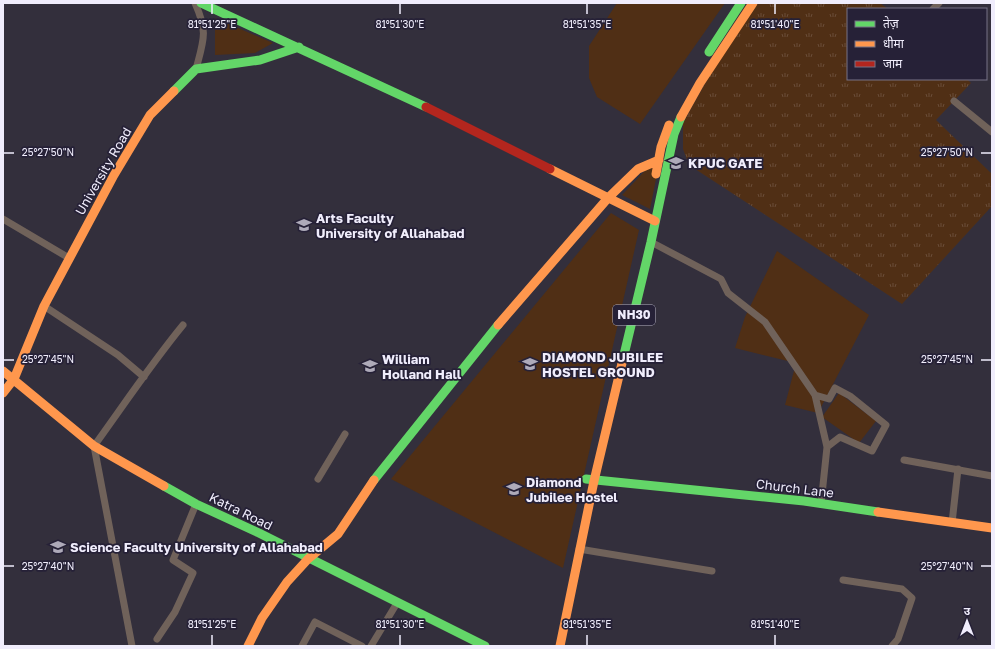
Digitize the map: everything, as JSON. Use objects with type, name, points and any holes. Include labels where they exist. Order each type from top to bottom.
[{"type":"main road","points":[[201,3],[418,103],[652,220]]},
{"type":"main road","points":[[551,646],[652,220],[659,160],[668,128],[682,96],[741,3]]},
{"type":"main road","name":"NH30","points":[[560,646],[579,549],[590,480],[651,242],[652,220],[674,134],[703,77],[752,3]]},
{"type":"main road","points":[[196,69],[260,60],[299,47]]},
{"type":"main road","name":"University Road","points":[[3,393],[14,379],[44,306],[114,175],[150,115],[196,69]]},
{"type":"main road","points":[[248,646],[262,618],[287,582],[308,560],[338,534],[372,482],[492,330],[608,198],[638,169],[659,160]]},
{"type":"main road","name":"Katra Road","points":[[3,371],[94,446],[196,504],[259,533],[308,560],[485,646]]},
{"type":"main road","name":"Church Lane","points":[[590,480],[821,504],[992,528]]},
{"type":"street","points":[[195,3],[203,22],[203,41],[196,69]]},
{"type":"street","points":[[954,100],[992,132]]},
{"type":"street","points":[[3,219],[69,258]]},
{"type":"street","points":[[651,242],[721,279],[728,293],[765,322],[815,395],[828,447],[821,504]]},
{"type":"street","points":[[44,306],[118,355],[144,377]]},
{"type":"street","points":[[132,646],[94,446],[161,352],[183,326]]},
{"type":"street","points":[[815,395],[829,399],[835,388],[850,396],[886,425],[872,451],[840,437],[828,447]]},
{"type":"street","points":[[318,479],[346,434]]},
{"type":"street","points":[[904,460],[992,476]]},
{"type":"street","points":[[952,523],[958,469]]},
{"type":"street","points":[[157,639],[175,612],[193,573],[173,560],[196,504]]},
{"type":"street","points":[[579,549],[712,571]]},
{"type":"street","points":[[843,580],[902,588],[912,598],[898,639],[892,646]]},
{"type":"street","points":[[372,646],[397,603]]},
{"type":"street","points":[[302,646],[315,622],[362,646]]},
{"type":"green space","points":[[617,3],[725,3],[640,124],[597,97],[589,78],[589,46]]},
{"type":"green space","points":[[750,3],[880,3],[887,8],[847,8],[847,80],[968,80],[971,83],[936,120],[992,174],[992,206],[902,304],[689,165],[683,149],[683,123]]},
{"type":"green space","points":[[215,18],[273,43],[255,53],[215,55]]},
{"type":"green space","points":[[661,154],[650,209],[622,195]]},
{"type":"green space","points":[[611,213],[639,230],[563,568],[391,479]]},
{"type":"green space","points":[[777,251],[869,315],[818,413],[785,405],[796,363],[735,348],[745,317]]},
{"type":"green space","points":[[839,393],[876,421],[859,443],[822,417]]},
{"type":"traffic: fast","points":[[201,3],[426,107]]},
{"type":"traffic: fast","points":[[709,52],[741,3]]},
{"type":"traffic: fast","points":[[174,91],[196,69],[260,60],[299,47]]},
{"type":"traffic: fast","points":[[623,359],[651,242],[674,134],[681,117]]},
{"type":"traffic: fast","points":[[374,480],[498,325]]},
{"type":"traffic: fast","points":[[586,479],[804,501],[878,512]]},
{"type":"traffic: fast","points":[[164,486],[196,504],[259,533],[485,646]]},
{"type":"traffic: slow","points":[[681,117],[700,83],[753,3]]},
{"type":"traffic: slow","points":[[3,393],[14,379],[44,306],[114,175],[150,115],[174,91]]},
{"type":"traffic: slow","points":[[656,174],[661,147],[669,125]]},
{"type":"traffic: slow","points":[[498,325],[608,198],[638,169],[659,160]]},
{"type":"traffic: slow","points":[[550,169],[655,221]]},
{"type":"traffic: slow","points":[[560,646],[594,481],[623,359]]},
{"type":"traffic: slow","points":[[3,371],[94,446],[164,486]]},
{"type":"traffic: slow","points":[[248,646],[262,618],[287,582],[308,559],[338,534],[374,480]]},
{"type":"traffic: slow","points":[[878,512],[992,528]]},
{"type":"traffic: jam","points":[[426,107],[550,169]]},
{"type":"place","name":"KPUC GATE","points":[[676,163]]},
{"type":"place","name":"Arts Faculty University of Allahabad","points":[[304,225]]},
{"type":"place","name":"DIAMOND JUBILEE HOSTEL GROUND","points":[[530,364]]},
{"type":"place","name":"William Holland Hall","points":[[370,366]]},
{"type":"place","name":"Diamond Jubilee Hostel","points":[[514,489]]},
{"type":"place","name":"Science Faculty University of Allahabad","points":[[58,547]]}]
